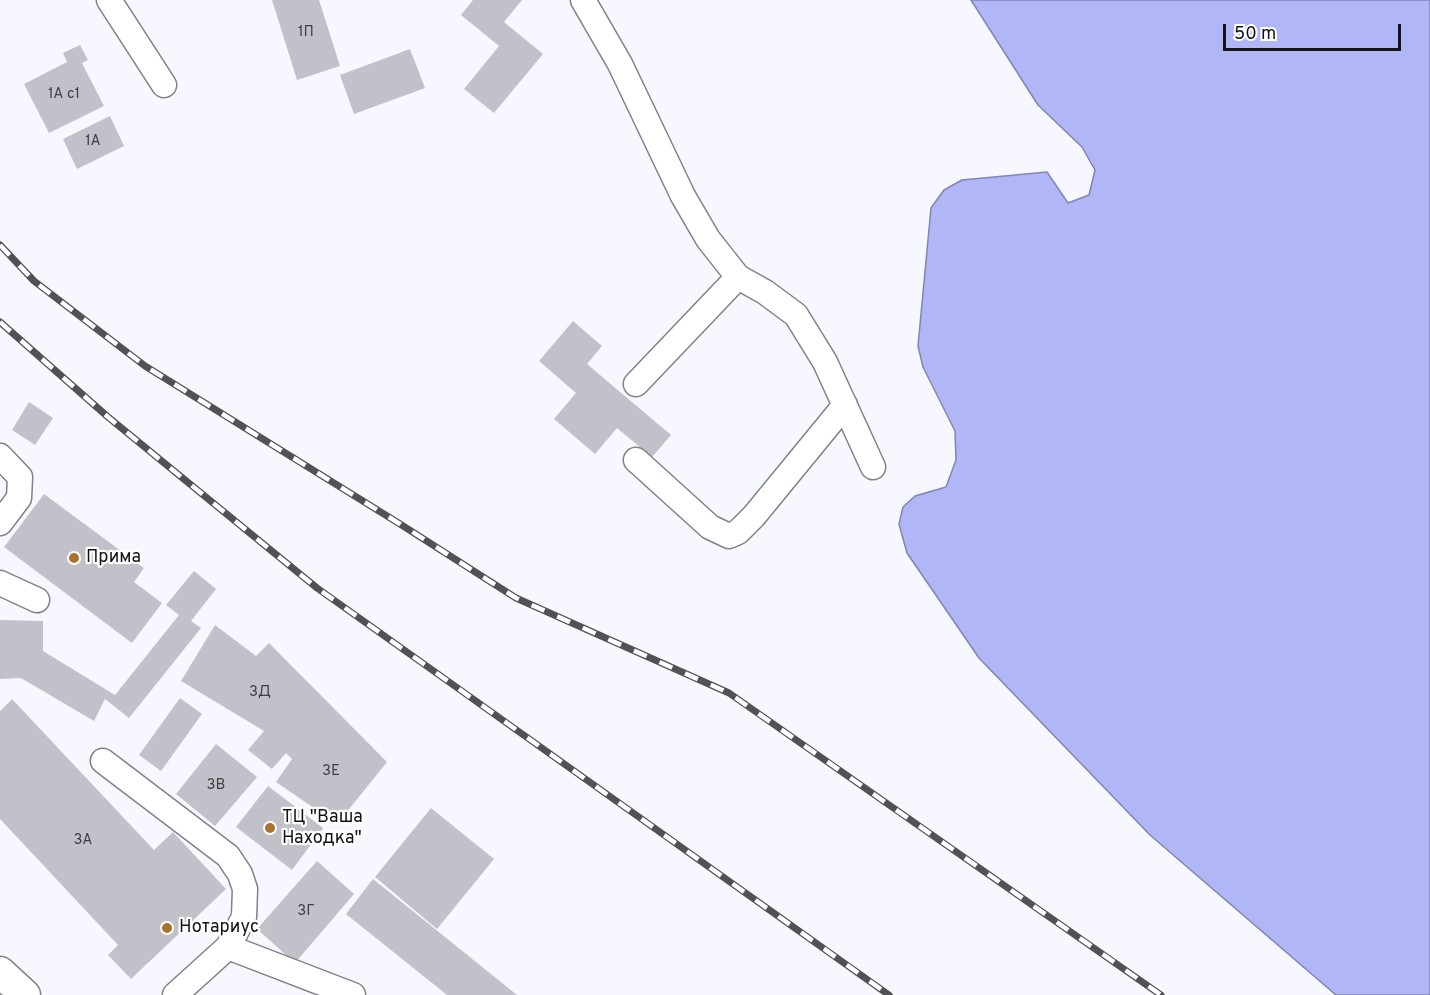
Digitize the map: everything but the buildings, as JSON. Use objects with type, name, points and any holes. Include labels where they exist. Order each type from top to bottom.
[{"type":"main road","points":[[0,972],[26,995]]},
{"type":"street","points":[[110,0],[164,85]]},
{"type":"street","points":[[583,0],[620,63],[683,196],[708,238],[738,277],[765,292],[796,315],[825,362],[873,466]]},
{"type":"street","points":[[636,384],[738,277]]},
{"type":"street","points":[[636,460],[710,528],[729,536],[738,532],[753,516],[845,405]]},
{"type":"street","points":[[0,456],[20,477],[19,498],[0,523]]},
{"type":"street","points":[[0,583],[37,600]]},
{"type":"street","points":[[103,761],[228,856],[240,874],[244,889],[244,916],[228,947],[175,995]]},
{"type":"street","points":[[228,947],[353,995]]},
{"type":"water","points":[[971,0],[1430,0],[1430,995],[1336,995],[1150,835],[979,658],[907,553],[899,524],[903,507],[915,496],[946,487],[956,460],[955,431],[923,367],[918,346],[931,208],[944,190],[962,180],[1047,172],[1068,203],[1089,195],[1095,170],[1082,147],[1038,105]]},
{"type":"railway","points":[[0,245],[34,281],[145,366],[516,598],[729,693],[1161,995]]},
{"type":"railway","points":[[0,322],[108,417],[317,588],[889,995]]},
{"type":"place","name":"Прима","points":[[74,558]]},
{"type":"place","name":"ТЦ \"Ваша Находка\"","points":[[270,828]]},
{"type":"place","name":"Нотариус","points":[[167,928]]}]
